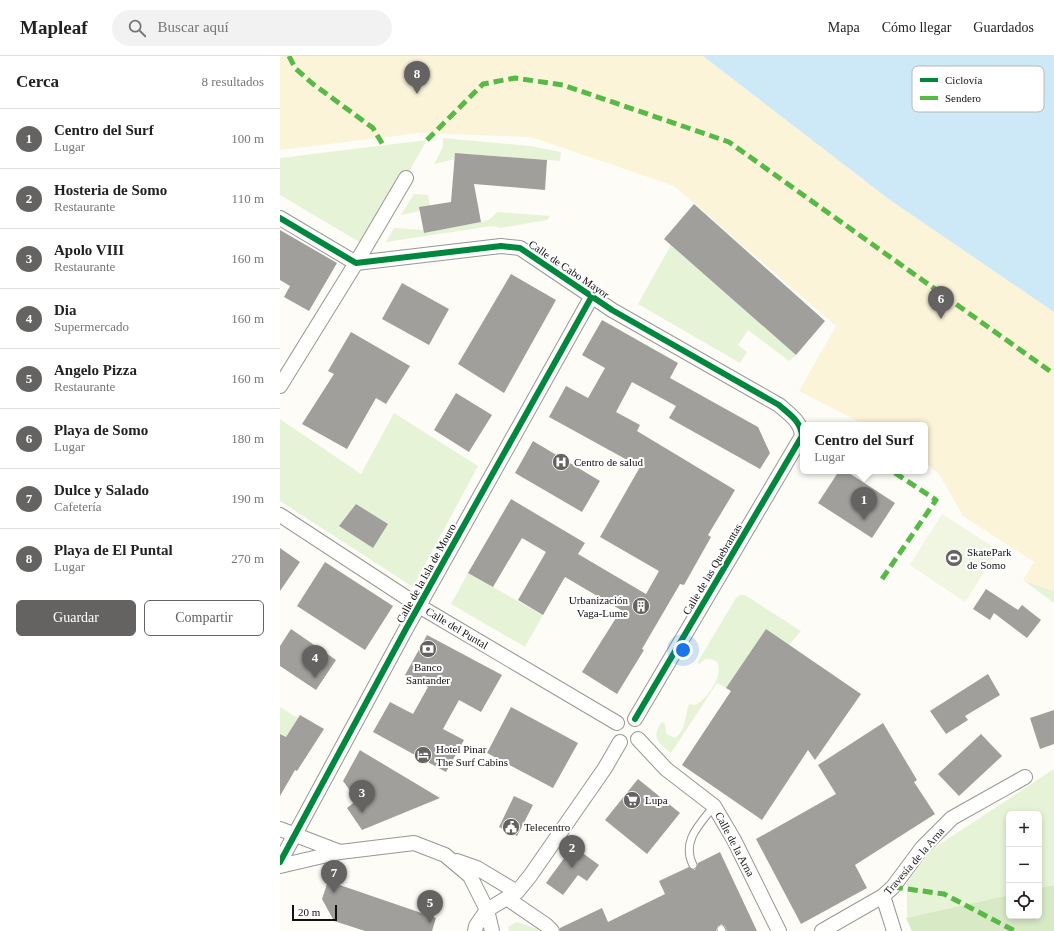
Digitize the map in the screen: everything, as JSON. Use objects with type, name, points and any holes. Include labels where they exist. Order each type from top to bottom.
[{"type":"street","points":[[280,386],[356,263],[406,178]]},
{"type":"street","points":[[280,218],[356,263]]},
{"type":"street","name":"Calle de Cabo Mayor","points":[[356,263],[501,246],[520,248],[612,310],[779,404],[794,418],[800,427]]},
{"type":"street","name":"Calle de la Isla de Mouro","points":[[280,862],[592,296]]},
{"type":"street","name":"Calle de las Quebrantas","points":[[635,719],[800,439]]},
{"type":"street","name":"Calle del Puntal","points":[[280,515],[420,606],[617,723]]},
{"type":"street","points":[[623,718],[635,719],[638,722],[641,731],[638,739],[628,744],[620,742],[614,731],[617,723],[623,718]]},
{"type":"street","name":"Calle de la Arna","points":[[638,739],[666,769],[714,806],[779,931]]},
{"type":"street","points":[[475,931],[476,926],[487,910],[512,896],[605,768],[620,742]]},
{"type":"street","name":"Travesía de la Arna","points":[[822,931],[883,896],[893,887],[922,848],[952,818],[1025,777]]},
{"type":"street","points":[[306,815],[309,829],[318,844]]},
{"type":"street","points":[[280,829],[340,852]]},
{"type":"street","points":[[280,866],[340,852],[414,843],[477,868],[552,931]]},
{"type":"street","points":[[445,856],[470,876],[487,910],[492,931]]},
{"type":"street","points":[[883,896],[894,931]]},
{"type":"lane","points":[[693,865],[690,859],[689,844],[692,834],[714,806]]},
{"type":"green space","points":[[443,138],[530,146],[561,152],[560,161],[455,153],[455,159],[434,164],[443,147]]},
{"type":"green space","points":[[427,140],[366,246],[280,195],[280,158]]},
{"type":"green space","points":[[414,194],[428,195],[430,206],[420,211],[401,215]]},
{"type":"green space","points":[[497,212],[550,216],[547,220],[501,228],[492,226],[386,242],[394,228],[423,230],[424,233],[481,222],[490,219]]},
{"type":"green space","points":[[671,245],[796,355],[789,361],[748,330],[738,345],[747,352],[740,363],[638,304]]},
{"type":"green space","points":[[394,413],[478,466],[413,587],[280,501],[280,419],[361,474]]},
{"type":"green space","name":"SkatePark de Somo","points":[[942,514],[998,550],[965,602],[910,565]]},
{"type":"green space","points":[[468,573],[543,615],[525,647],[451,604]]},
{"type":"green space","points":[[1023,580],[1054,591],[1054,603]]},
{"type":"green space","points":[[740,595],[745,595],[801,631],[789,645],[766,630],[726,688],[717,683],[671,753],[658,740],[656,736],[658,728],[662,722],[665,724],[666,734],[675,738],[679,735],[683,727],[689,704],[695,705],[700,702],[714,686],[717,680],[719,667],[717,662],[708,659],[704,660],[700,664],[697,663],[736,598]]},
{"type":"green space","points":[[280,707],[298,718],[286,737],[280,734]]},
{"type":"green space","points":[[1054,769],[1054,885],[1042,887],[1042,811],[1006,811],[1006,896],[907,918],[907,883],[931,850]]},
{"type":"green space","points":[[1054,885],[1054,931],[912,931],[906,918],[1006,896],[1006,919],[1042,919],[1042,887]]},
{"type":"green space","points":[[517,922],[538,929],[539,931],[509,931],[508,927]]},
{"type":"sand","points":[[280,56],[703,56],[890,200],[1054,312],[1054,591],[1023,580],[1034,562],[963,516],[939,474],[928,465],[928,422],[859,422],[799,391],[836,326],[674,186],[531,137],[419,133],[280,150]]},
{"type":"water","points":[[703,56],[1054,56],[1054,312],[890,200]]},
{"type":"building","points":[[455,153],[547,160],[545,190],[474,184],[481,222],[424,233],[419,207],[451,202]]},
{"type":"building","points":[[694,204],[825,321],[796,355],[664,239]]},
{"type":"building","points":[[280,230],[337,263],[309,311],[284,297],[290,286],[280,280]]},
{"type":"building","points":[[511,274],[556,300],[504,393],[458,364]]},
{"type":"building","points":[[402,283],[449,309],[429,345],[382,319]]},
{"type":"building","points":[[602,320],[678,363],[670,378],[758,427],[770,453],[760,469],[669,418],[676,406],[632,382],[616,412],[640,425],[637,431],[735,490],[708,535],[711,537],[684,585],[680,584],[642,649],[644,650],[617,694],[582,672],[621,610],[565,577],[543,615],[518,600],[546,552],[522,538],[493,587],[468,573],[511,499],[585,543],[578,554],[646,594],[659,571],[600,537],[640,467],[549,417],[566,386],[588,398],[605,368],[582,355]]},
{"type":"building","points":[[351,332],[410,366],[386,404],[376,398],[347,449],[302,424],[334,374],[328,371]]},
{"type":"building","points":[[456,393],[492,415],[469,452],[434,430]]},
{"type":"building","points":[[533,441],[600,481],[582,512],[515,473]]},
{"type":"building","points":[[837,474],[851,474],[895,503],[872,538],[818,503]]},
{"type":"building","points":[[356,504],[388,524],[373,548],[339,526]]},
{"type":"building","points":[[280,548],[300,562],[280,591]]},
{"type":"building","points":[[325,562],[393,606],[365,650],[297,606]]},
{"type":"building","points":[[986,589],[1018,610],[1022,605],[1041,620],[1027,638],[994,613],[990,620],[973,609]]},
{"type":"building","points":[[291,629],[336,660],[316,690],[280,666],[280,646]]},
{"type":"building","points":[[766,629],[861,694],[815,760],[808,750],[762,820],[682,765],[731,691],[726,688]]},
{"type":"building","points":[[427,635],[502,675],[481,712],[459,700],[443,729],[464,740],[446,772],[373,732],[390,702],[413,714],[428,687],[405,675]]},
{"type":"building","points":[[988,674],[1000,695],[965,716],[968,720],[946,734],[930,711]]},
{"type":"building","points":[[511,707],[578,743],[553,788],[487,753]]},
{"type":"building","points":[[1054,710],[1054,744],[1040,749],[1030,718]]},
{"type":"building","points":[[300,715],[324,729],[297,771],[295,770],[280,796],[280,734],[286,737]]},
{"type":"building","points":[[883,723],[917,780],[914,782],[935,814],[855,865],[867,888],[801,924],[756,839],[836,794],[818,765]]},
{"type":"building","points":[[981,734],[1002,756],[959,796],[938,774]]},
{"type":"building","points":[[360,750],[440,798],[362,830],[347,808],[357,800],[343,781]]},
{"type":"building","points":[[638,779],[680,813],[647,854],[605,820]]},
{"type":"building","points":[[514,796],[533,805],[517,836],[499,827]]},
{"type":"building","points":[[573,846],[599,865],[587,881],[578,875],[563,895],[546,883]]},
{"type":"building","points":[[720,852],[757,931],[727,931],[725,926],[721,924],[717,927],[716,931],[560,931],[560,928],[602,908],[608,922],[665,894],[659,881],[689,867],[695,870],[698,863]]},
{"type":"building","points":[[328,881],[436,918],[432,931],[365,931],[334,921],[322,899]]},
{"type":"marked path","points":[[289,56],[295,68],[313,84],[373,128],[383,145]]},
{"type":"marked path","points":[[427,140],[483,84],[515,78],[563,85],[729,142],[1054,374]]},
{"type":"marked path","points":[[882,579],[936,500],[897,474]]},
{"type":"marked path","points":[[893,887],[944,894],[1015,931]]},
{"type":"cycle path","points":[[280,218],[356,263],[501,246],[520,248],[612,310],[779,405],[797,422],[800,428]]},
{"type":"cycle path","points":[[280,862],[407,627],[592,296]]},
{"type":"cycle path","points":[[635,719],[800,439]]},
{"type":"place","name":"Playa de El Puntal","points":[[417,94]]},
{"type":"place","name":"Playa de Somo","points":[[941,319]]},
{"type":"place","name":"Centro de salud","points":[[561,462]]},
{"type":"place","name":"Centro del Surf","points":[[864,520]]},
{"type":"place","name":"SkatePark de Somo","points":[[954,558]]},
{"type":"place","name":"Urbanización Vaga-Lume","points":[[641,606]]},
{"type":"place","name":"Banco Santander","points":[[428,649]]},
{"type":"place","name":"Dia","points":[[315,678]]},
{"type":"place","name":"Hotel Pinar The Surf Cabins","points":[[423,755]]},
{"type":"place","name":"Lupa","points":[[632,800]]},
{"type":"place","name":"Apolo VIII","points":[[362,813]]},
{"type":"place","name":"Telecentro","points":[[511,827]]},
{"type":"place","name":"Hosteria de Somo","points":[[572,868]]},
{"type":"place","name":"Dulce y Salado","points":[[334,893]]},
{"type":"place","name":"Angelo Pizza","points":[[430,923]]}]
